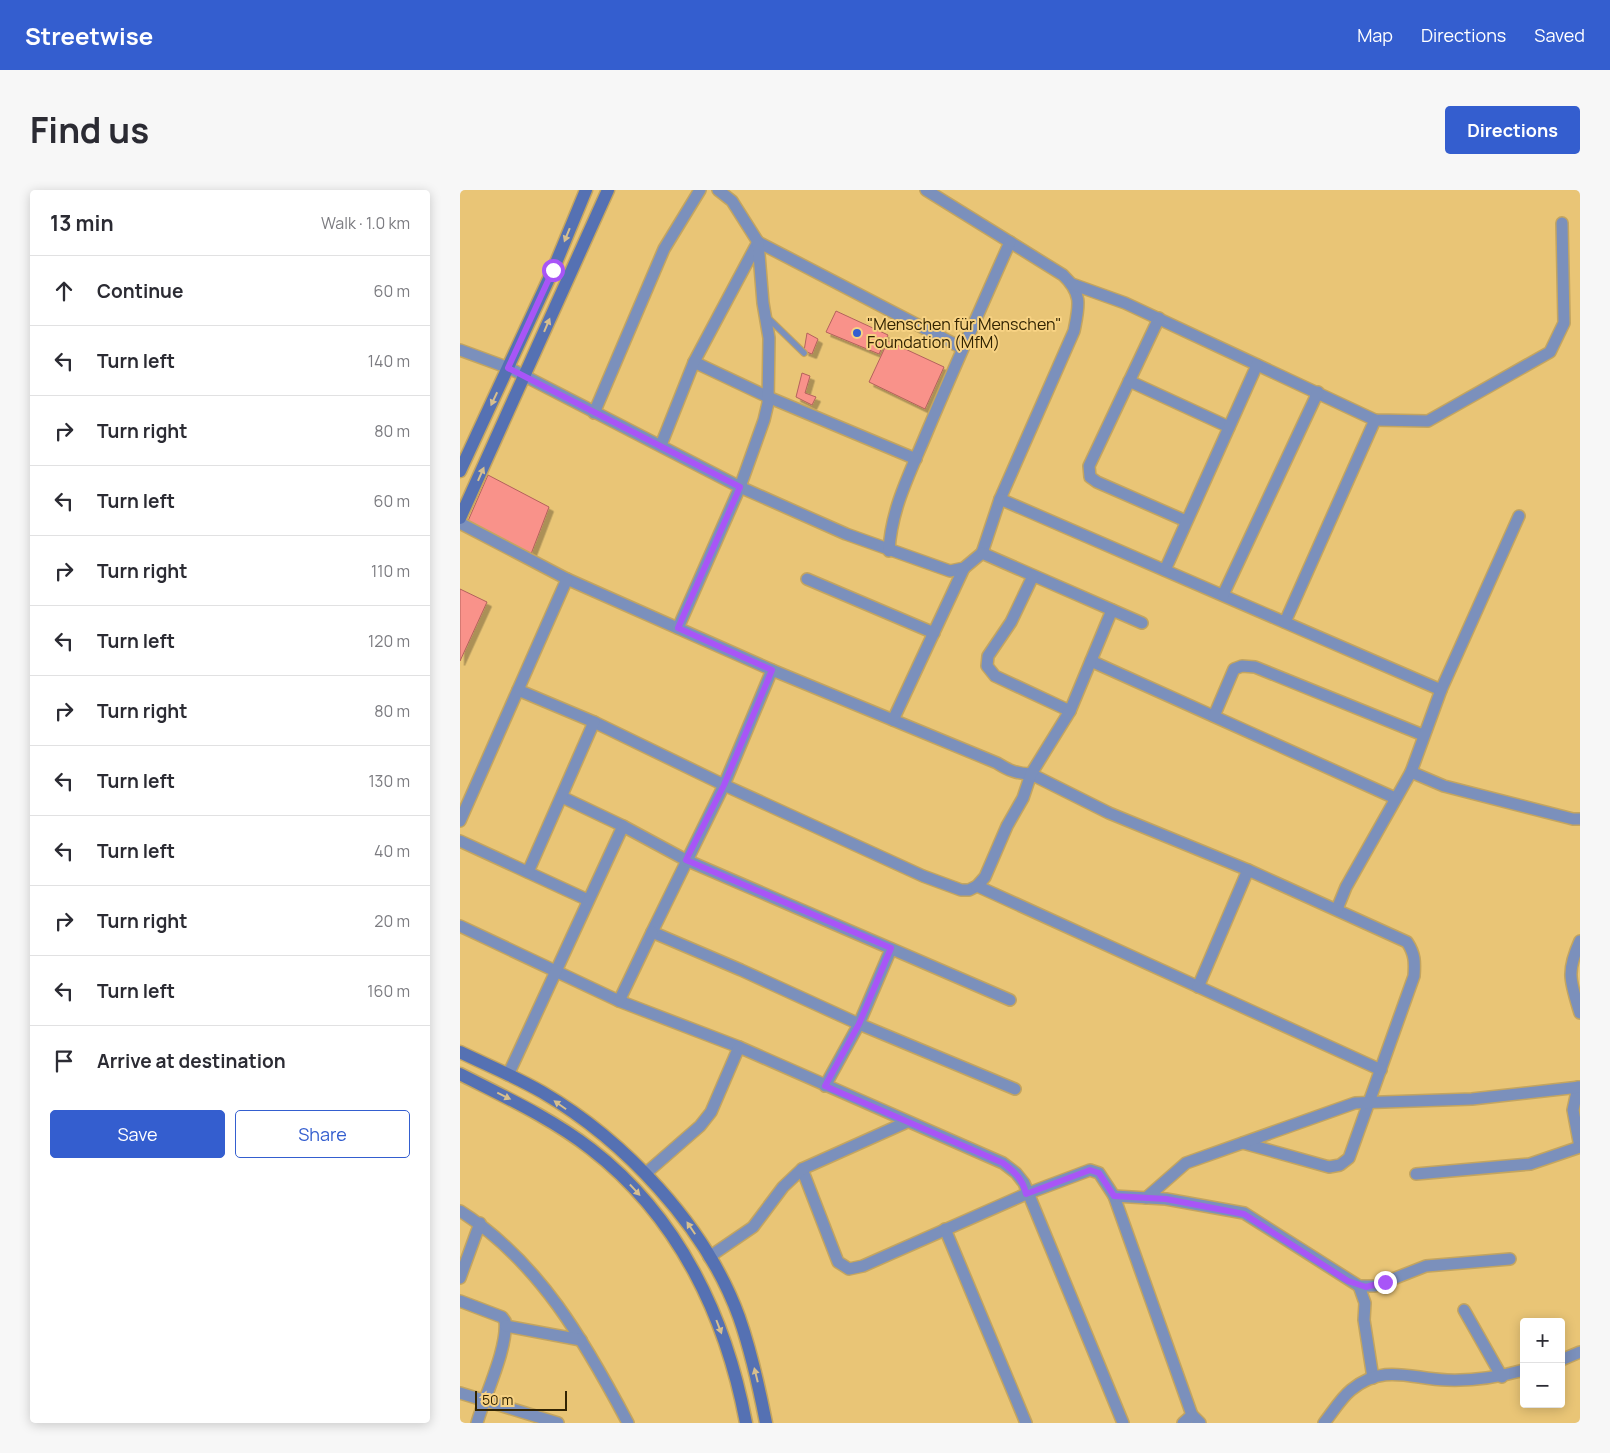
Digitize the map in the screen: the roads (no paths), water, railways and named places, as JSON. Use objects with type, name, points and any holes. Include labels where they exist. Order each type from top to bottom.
[{"type":"main road","points":[[460,471],[508,368],[586,190]]},
{"type":"main road","points":[[460,518],[608,190]]},
{"type":"main road","points":[[460,1052],[542,1092],[605,1136],[645,1174],[677,1209],[709,1257],[738,1315],[757,1375],[766,1423]]},
{"type":"main road","points":[[460,1074],[529,1108],[592,1149],[630,1185],[661,1219],[689,1259],[725,1343],[738,1380],[746,1423]]},
{"type":"main road","points":[[573,1137],[584,1122]]},
{"type":"street","points":[[594,413],[664,249],[700,190]]},
{"type":"street","points":[[678,628],[740,487],[764,420],[768,397],[769,338],[758,242],[732,201],[718,190]]},
{"type":"street","points":[[893,720],[964,568],[982,553],[1000,499],[1074,331],[1078,309],[1078,295],[1072,284],[1063,275],[926,190]]},
{"type":"street","points":[[1072,284],[1125,303],[1159,318],[1375,420],[1428,421],[1550,352],[1564,322],[1562,223]]},
{"type":"street","points":[[661,445],[694,362],[758,242]]},
{"type":"street","points":[[758,242],[962,348]]},
{"type":"street","points":[[889,551],[892,519],[900,495],[962,348],[1010,242]]},
{"type":"street","points":[[1159,318],[1089,466],[1090,477],[1186,521]]},
{"type":"street","points":[[460,350],[508,368],[524,378],[661,445],[703,470],[740,487],[889,551],[950,571],[964,568]]},
{"type":"street","points":[[694,362],[768,397],[916,459]]},
{"type":"street","points":[[1165,570],[1258,365]]},
{"type":"street","points":[[1129,381],[1229,427]]},
{"type":"street","points":[[1223,595],[1318,392]]},
{"type":"street","points":[[1285,622],[1375,420]]},
{"type":"street","points":[[1000,499],[1440,690]]},
{"type":"street","points":[[1337,909],[1346,887],[1411,772],[1440,690],[1519,516]]},
{"type":"street","points":[[460,524],[567,579],[772,670],[997,763],[1007,769],[1020,774],[1030,774],[1109,813],[1248,870],[1406,942],[1413,952],[1415,962],[1414,976],[1349,1158],[1340,1165],[1329,1167],[1301,1161],[1243,1143]]},
{"type":"street","points":[[982,553],[1142,623]]},
{"type":"street","points":[[1033,576],[1011,622],[988,656],[987,666],[995,676],[1070,711]]},
{"type":"street","points":[[460,821],[567,579]]},
{"type":"street","points":[[807,579],[934,633]]},
{"type":"street","points":[[518,690],[594,722],[724,785],[923,876],[961,890],[977,886],[984,877],[1007,826],[1018,809],[1030,774],[1070,711],[1112,610]]},
{"type":"street","points":[[1091,661],[1395,798]]},
{"type":"street","points":[[1214,716],[1234,669],[1242,666],[1255,667],[1423,735]]},
{"type":"street","points":[[619,1001],[724,785],[772,670]]},
{"type":"street","points":[[528,872],[594,722]]},
{"type":"street","points":[[1411,772],[1444,786],[1556,815],[1580,818]]},
{"type":"street","points":[[562,797],[686,860],[1010,1000]]},
{"type":"street","points":[[508,1075],[622,826]]},
{"type":"street","points":[[460,841],[588,900]]},
{"type":"street","points":[[1198,987],[1248,870]]},
{"type":"street","points":[[977,886],[1381,1070]]},
{"type":"street","points":[[460,926],[619,1001],[739,1047],[1003,1163],[1016,1173],[1024,1183],[1026,1194],[1123,1423]]},
{"type":"street","points":[[652,932],[859,1024],[1015,1090]]},
{"type":"street","points":[[1580,941],[1570,962],[1572,986],[1580,1013]]},
{"type":"street","points":[[825,1086],[859,1024],[891,948]]},
{"type":"street","points":[[645,1174],[700,1126],[711,1112],[739,1047]]},
{"type":"street","points":[[1146,1198],[1186,1162],[1355,1104],[1370,1101],[1418,1102],[1472,1099],[1579,1087],[1573,1110],[1580,1147],[1530,1164],[1416,1174]]},
{"type":"street","points":[[709,1257],[753,1227],[783,1187],[802,1169],[907,1122]]},
{"type":"street","points":[[802,1169],[838,1262],[849,1269],[863,1266],[1026,1194],[1090,1170],[1099,1173],[1114,1196],[1196,1419],[1183,1423]]},
{"type":"street","points":[[1114,1196],[1166,1199],[1244,1214],[1358,1286],[1374,1286],[1426,1266],[1510,1260]]},
{"type":"street","points":[[460,1211],[504,1243],[528,1267],[581,1340],[628,1423]]},
{"type":"street","points":[[460,1278],[480,1224]]},
{"type":"street","points":[[945,1229],[1026,1423]]},
{"type":"street","points":[[1358,1286],[1365,1304],[1364,1320],[1372,1378]]},
{"type":"street","points":[[460,1301],[502,1317],[506,1326],[477,1423]]},
{"type":"street","points":[[1464,1310],[1502,1377]]},
{"type":"street","points":[[506,1326],[581,1340]]},
{"type":"street","points":[[1565,1358],[1580,1352]]},
{"type":"street","points":[[1324,1423],[1350,1391],[1372,1378],[1394,1373],[1449,1380],[1502,1377],[1520,1371]]},
{"type":"street","points":[[460,1393],[558,1423]]},
{"type":"lane","points":[[765,314],[804,353]]},
{"type":"place","name":"\"Menschen für Menschen\" Foundation (MfM)","points":[[857,333]]}]
